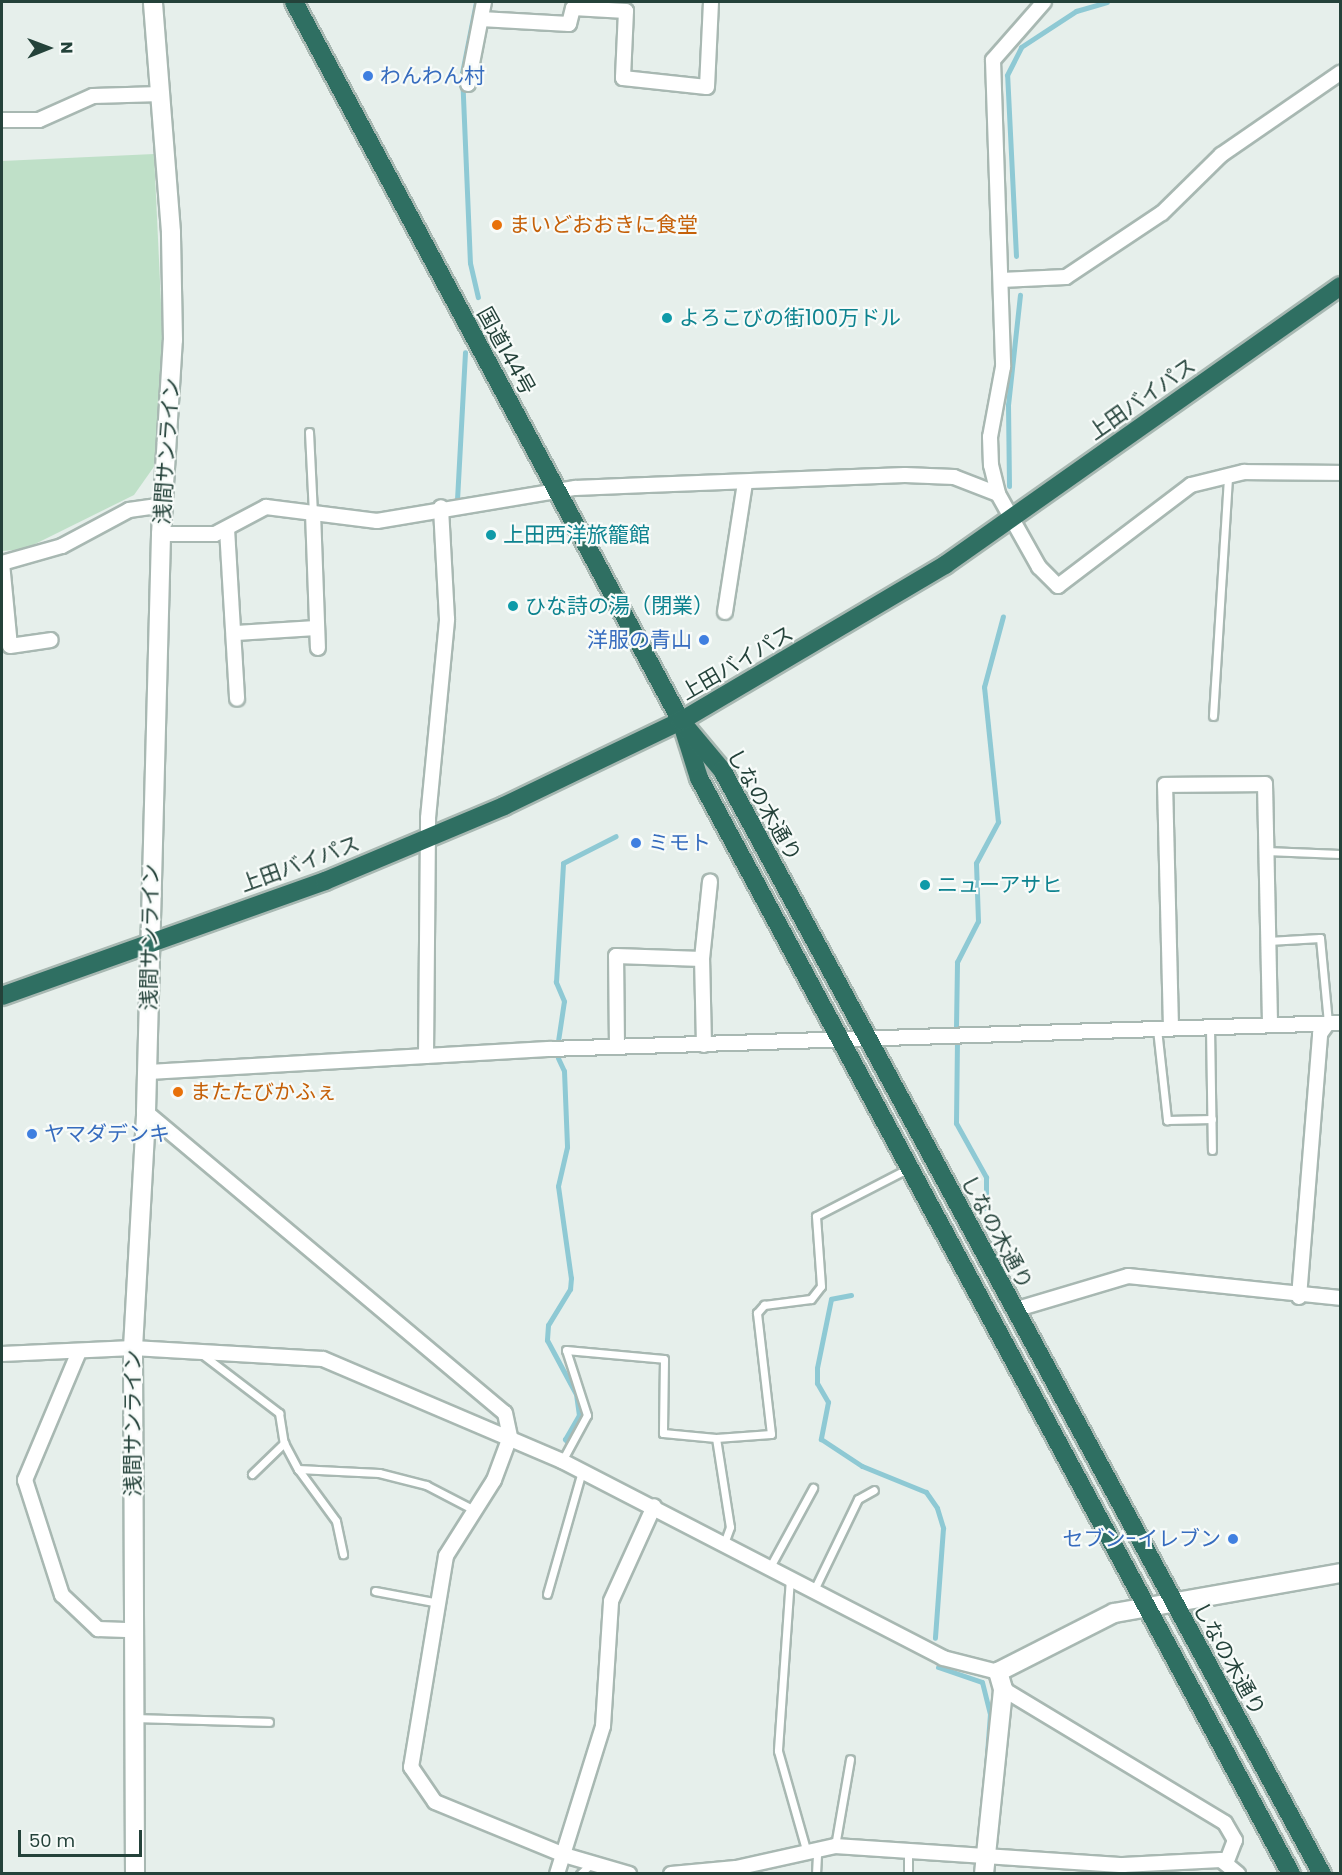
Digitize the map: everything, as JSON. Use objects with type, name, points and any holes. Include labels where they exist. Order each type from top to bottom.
[{"type":"highway","name":"国道144号","points":[[294,2],[681,721]]},
{"type":"highway","name":"上田バイパス","points":[[2,996],[325,881],[429,837],[681,721],[873,610],[1012,519],[1341,286]]},
{"type":"highway","name":"しなの木通り","points":[[681,721],[722,770],[1322,1874]]},
{"type":"highway","name":"しなの木通り","points":[[681,721],[699,778],[1291,1874]]},
{"type":"highway","name":"上田バイパス","points":[[2,986],[94,963]]},
{"type":"street","name":"浅間サンライン","points":[[135,1874],[133,1348],[146,1112],[161,534],[173,340],[161,94],[153,2]]},
{"type":"street","points":[[468,84],[484,2]]},
{"type":"street","points":[[481,19],[569,24],[573,8],[626,11],[622,78],[707,87],[711,2]]},
{"type":"street","points":[[1044,2],[993,60],[1003,367],[990,436],[998,494],[1039,567],[1058,586],[1191,485],[1228,476],[1341,473]]},
{"type":"street","points":[[1001,280],[1066,277],[1162,213],[1221,155],[1341,73]]},
{"type":"street","points":[[2,120],[39,120],[93,96],[161,94]]},
{"type":"street","points":[[161,534],[215,534],[266,507],[377,521],[441,507],[558,492],[745,483],[925,476],[954,477],[998,494]]},
{"type":"street","points":[[726,612],[745,483]]},
{"type":"street","points":[[51,640],[10,646],[2,563],[62,546],[129,510],[163,505]]},
{"type":"street","points":[[426,1056],[429,837],[447,619],[441,507]]},
{"type":"street","points":[[313,513],[318,648]]},
{"type":"street","points":[[227,529],[235,633],[237,699]]},
{"type":"street","points":[[235,633],[316,627]]},
{"type":"street","points":[[1171,1028],[1165,786],[1265,784],[1270,1025]]},
{"type":"street","points":[[704,1045],[702,959],[710,881]]},
{"type":"street","points":[[616,1047],[616,956],[702,959]]},
{"type":"street","points":[[147,1072],[616,1047],[1334,1023]]},
{"type":"street","points":[[1299,1297],[1320,1034],[1334,1023]]},
{"type":"street","points":[[146,1112],[505,1413],[510,1437],[494,1480],[446,1556],[411,1767],[435,1802],[564,1855],[629,1874]]},
{"type":"street","points":[[1014,1310],[1128,1276],[1299,1297],[1341,1298]]},
{"type":"street","points":[[2,1354],[78,1354],[133,1348],[199,1350],[323,1359],[562,1461],[725,1541],[943,1658],[1001,1681],[1225,1823],[1235,1840],[1227,1861]]},
{"type":"street","points":[[78,1354],[26,1480],[62,1595],[98,1629],[133,1630]]},
{"type":"street","points":[[557,1874],[603,1726],[611,1601],[654,1506]]},
{"type":"street","points":[[1001,1681],[1088,1624],[1145,1605],[1171,1599],[1341,1574]]},
{"type":"street","points":[[984,1865],[1001,1681]]},
{"type":"street","points":[[671,1874],[736,1870],[835,1846],[908,1853],[984,1865],[1124,1866],[1227,1861]]},
{"type":"street","points":[[1227,1861],[1238,1874]]},
{"type":"lane","points":[[309,432],[313,513]]},
{"type":"lane","points":[[1213,716],[1228,476]]},
{"type":"lane","points":[[1266,851],[1341,854]]},
{"type":"lane","points":[[1268,941],[1320,938],[1334,1023]]},
{"type":"lane","points":[[1210,1027],[1212,1150]]},
{"type":"lane","points":[[1157,1029],[1167,1120],[1212,1119]]},
{"type":"lane","points":[[562,1461],[587,1414],[566,1350],[664,1359],[663,1433],[716,1438],[771,1434],[757,1313],[764,1305],[811,1299],[822,1286],[816,1216],[909,1168]]},
{"type":"lane","points":[[199,1350],[279,1413],[284,1443],[298,1469],[336,1521],[343,1554]]},
{"type":"lane","points":[[716,1438],[730,1527],[725,1541]]},
{"type":"lane","points":[[252,1474],[284,1443]]},
{"type":"lane","points":[[298,1469],[379,1473],[426,1485],[474,1510]]},
{"type":"lane","points":[[547,1594],[582,1471]]},
{"type":"lane","points":[[771,1565],[813,1488]]},
{"type":"lane","points":[[814,1590],[858,1499],[874,1490]]},
{"type":"lane","points":[[790,1575],[778,1751],[812,1853],[816,1874]]},
{"type":"lane","points":[[375,1591],[439,1603]]},
{"type":"lane","points":[[133,1718],[269,1722]]},
{"type":"lane","points":[[835,1846],[850,1759]]},
{"type":"lane","points":[[908,1853],[908,1874]]},
{"type":"lane","points":[[580,1874],[592,1863]]},
{"type":"green space","points":[[154,154],[163,346],[158,461],[134,495],[25,549],[2,551],[2,161]]},
{"type":"waterway","points":[[476,2],[462,73],[470,263],[478,297]]},
{"type":"waterway","points":[[1016,256],[1007,75],[1021,47],[1076,11],[1107,2]]},
{"type":"waterway","points":[[1009,486],[1008,405],[1020,295]]},
{"type":"waterway","points":[[457,500],[465,352]]},
{"type":"waterway","points":[[956,1027],[957,962],[978,921],[976,863],[998,822],[984,687],[1003,616]]},
{"type":"waterway","points":[[558,1041],[564,1001],[556,982],[563,863],[616,836]]},
{"type":"waterway","points":[[957,1040],[956,1123],[986,1177],[986,1208]]},
{"type":"waterway","points":[[558,1058],[564,1071],[567,1147],[558,1186],[571,1278],[570,1289],[548,1325],[547,1340],[576,1394],[579,1415],[565,1439],[568,1443]]},
{"type":"waterway","points":[[851,1295],[831,1299],[817,1368],[817,1383],[828,1402],[821,1439],[862,1466],[926,1492],[937,1508],[943,1528],[935,1638]]},
{"type":"waterway","points":[[938,1667],[982,1682],[990,1714],[986,1767]]},
{"type":"place","name":"わんわん村","points":[[368,76]]},
{"type":"place","name":"まいどおおきに食堂","points":[[497,225]]},
{"type":"place","name":"よろこびの街100万ドル","points":[[667,318]]},
{"type":"place","name":"上田西洋旅籠館","points":[[491,535]]},
{"type":"place","name":"ひな詩の湯（閉業）","points":[[513,606]]},
{"type":"place","name":"洋服の青山","points":[[704,640]]},
{"type":"place","name":"ミモト","points":[[636,843]]},
{"type":"place","name":"ニューアサヒ","points":[[925,885]]},
{"type":"place","name":"またたびかふぇ","points":[[178,1092]]},
{"type":"place","name":"ヤマダデンキ","points":[[32,1134]]},
{"type":"place","name":"セブン-イレブン","points":[[1233,1539]]}]
